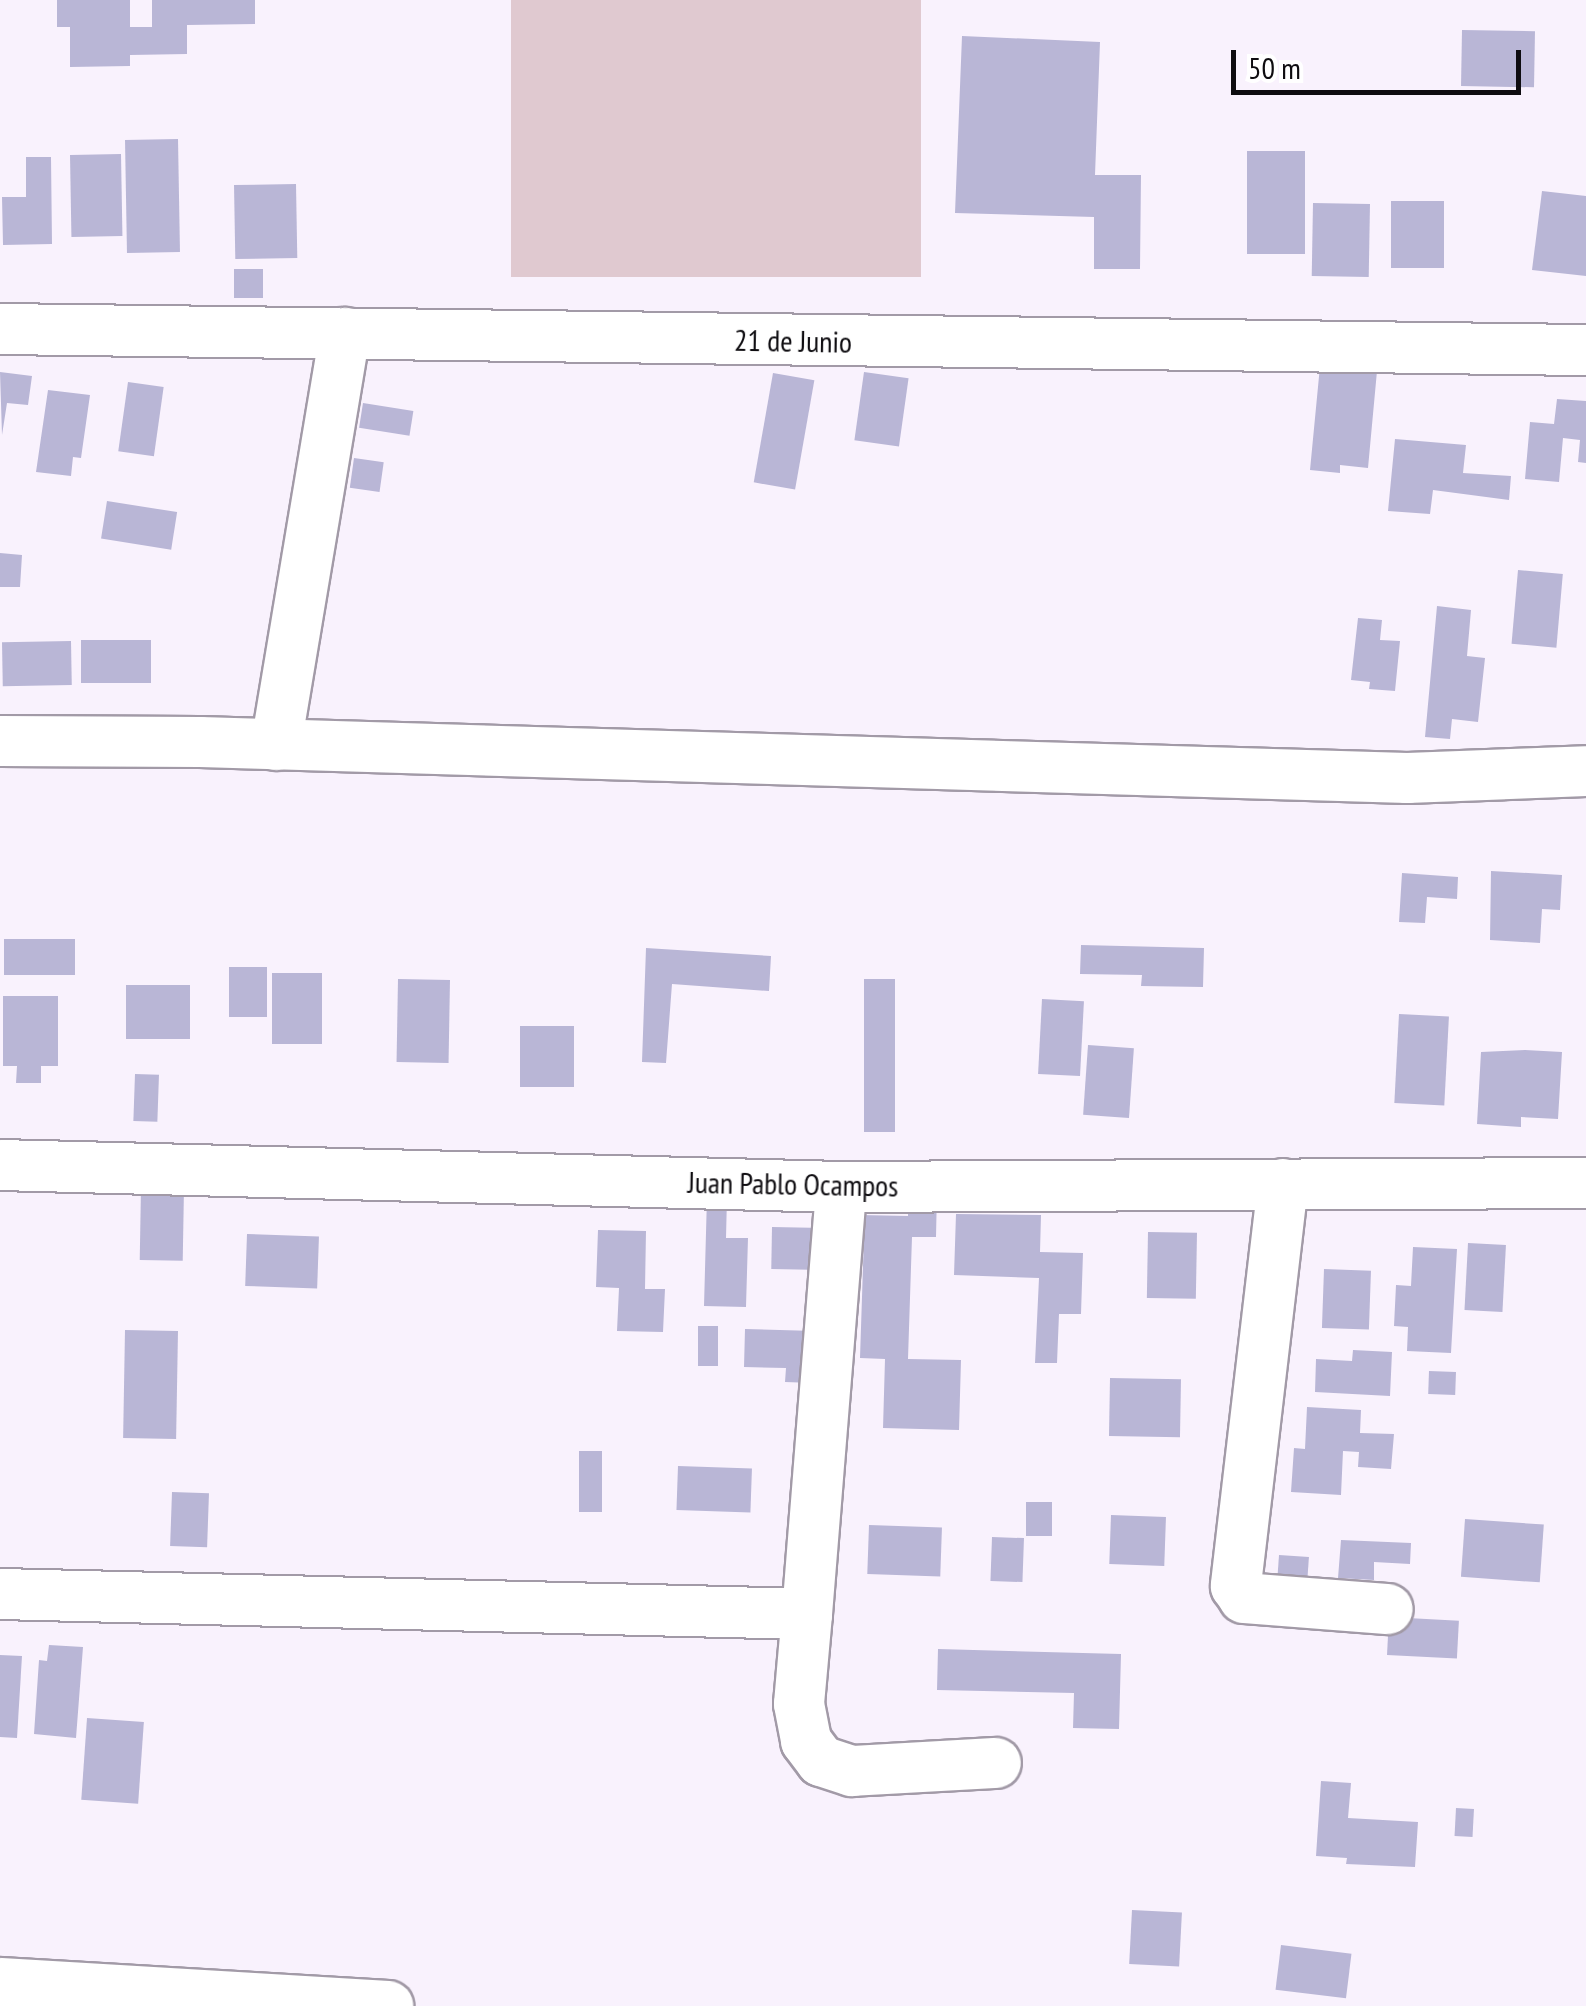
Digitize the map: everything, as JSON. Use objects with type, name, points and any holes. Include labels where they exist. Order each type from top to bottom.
[{"type":"street","name":"21 de Junio","points":[[0,329],[1586,350]]},
{"type":"street","points":[[276,744],[346,333]]},
{"type":"street","points":[[0,741],[276,744],[1406,778],[1586,771]]},
{"type":"street","name":"Juan Pablo Ocampos","points":[[0,1165],[841,1186],[1586,1182]]},
{"type":"street","points":[[1284,1184],[1236,1586],[1244,1598],[1388,1609]]},
{"type":"street","points":[[841,1186],[798,1704],[806,1740],[820,1761],[852,1771],[996,1764]]},
{"type":"street","points":[[0,1594],[808,1614]]},
{"type":"street","points":[[0,1983],[388,2006]]},
{"type":"shaded area","points":[[511,0],[921,0],[921,277],[511,277]]},
{"type":"building","points":[[57,0],[130,0],[130,27],[152,27],[152,0],[255,0],[255,24],[187,25],[187,54],[130,55],[130,66],[70,67],[70,27],[57,27]]},
{"type":"building","points":[[1462,30],[1535,31],[1534,87],[1461,86]]},
{"type":"building","points":[[962,36],[1100,42],[1095,175],[1141,175],[1140,269],[1094,269],[1094,217],[955,213]]},
{"type":"building","points":[[178,139],[180,252],[127,253],[125,140]]},
{"type":"building","points":[[1247,151],[1305,151],[1305,254],[1247,254]]},
{"type":"building","points":[[121,154],[122,236],[71,237],[70,155]]},
{"type":"building","points":[[26,157],[51,157],[52,244],[3,245],[2,197],[26,197]]},
{"type":"building","points":[[296,184],[297,258],[235,259],[234,185]]},
{"type":"building","points":[[1542,191],[1586,196],[1586,276],[1532,270]]},
{"type":"building","points":[[1391,201],[1444,201],[1444,268],[1391,268]]},
{"type":"building","points":[[1313,203],[1370,204],[1369,277],[1312,276]]},
{"type":"building","points":[[234,269],[263,269],[263,298],[234,298]]},
{"type":"building","points":[[1320,366],[1377,371],[1368,468],[1340,465],[1340,473],[1310,470]]},
{"type":"building","points":[[0,372],[32,376],[28,405],[7,403],[2,435]]},
{"type":"building","points":[[864,372],[909,378],[899,447],[854,440]]},
{"type":"building","points":[[773,373],[814,380],[795,490],[754,482]]},
{"type":"building","points":[[128,382],[164,387],[154,456],[118,451]]},
{"type":"building","points":[[48,390],[90,395],[81,458],[73,457],[71,476],[36,472]]},
{"type":"building","points":[[1557,399],[1586,401],[1586,463],[1578,462],[1580,440],[1563,438],[1559,482],[1525,479],[1530,422],[1554,424]]},
{"type":"building","points":[[363,403],[413,411],[409,436],[359,428]]},
{"type":"building","points":[[1395,439],[1466,445],[1463,473],[1511,476],[1509,500],[1433,490],[1430,514],[1388,511]]},
{"type":"building","points":[[354,458],[384,462],[380,492],[350,488]]},
{"type":"building","points":[[107,501],[177,512],[171,550],[101,539]]},
{"type":"building","points":[[0,553],[22,555],[20,587],[0,587]]},
{"type":"building","points":[[1518,570],[1563,574],[1556,648],[1512,644]]},
{"type":"building","points":[[1437,606],[1471,610],[1467,656],[1485,658],[1478,722],[1452,719],[1450,739],[1425,737]]},
{"type":"building","points":[[1358,618],[1382,620],[1380,640],[1400,641],[1395,691],[1369,689],[1370,682],[1351,680]]},
{"type":"building","points":[[81,640],[151,640],[151,683],[81,683]]},
{"type":"building","points":[[71,641],[72,685],[3,686],[2,642]]},
{"type":"building","points":[[1491,871],[1562,875],[1560,910],[1542,909],[1540,943],[1490,940]]},
{"type":"building","points":[[1402,873],[1458,877],[1457,899],[1427,897],[1425,923],[1399,922]]},
{"type":"building","points":[[4,939],[75,939],[75,975],[4,975]]},
{"type":"building","points":[[1081,945],[1204,948],[1203,987],[1141,986],[1142,975],[1080,974]]},
{"type":"building","points":[[646,948],[771,956],[769,991],[672,984],[666,1063],[642,1062]]},
{"type":"building","points":[[229,967],[267,967],[267,1017],[229,1017]]},
{"type":"building","points":[[272,973],[322,973],[322,1044],[272,1044]]},
{"type":"building","points":[[398,979],[450,980],[449,1063],[397,1062]]},
{"type":"building","points":[[864,979],[895,979],[895,1132],[864,1132]]},
{"type":"building","points":[[126,985],[190,985],[190,1039],[126,1039]]},
{"type":"building","points":[[3,996],[58,996],[58,1066],[41,1066],[41,1083],[16,1083],[17,1066],[3,1066]]},
{"type":"building","points":[[1042,999],[1084,1001],[1080,1076],[1038,1074]]},
{"type":"building","points":[[1399,1014],[1449,1017],[1444,1105],[1394,1103]]},
{"type":"building","points":[[520,1026],[574,1026],[574,1087],[520,1087]]},
{"type":"building","points":[[1088,1045],[1134,1048],[1129,1118],[1083,1115]]},
{"type":"building","points":[[1481,1052],[1562,1052],[1558,1119],[1521,1117],[1521,1127],[1477,1124]]},
{"type":"building","points":[[135,1074],[159,1075],[157,1122],[133,1121]]},
{"type":"building","points":[[141,1187],[184,1188],[183,1261],[140,1260]]},
{"type":"building","points":[[908,1190],[937,1191],[936,1237],[912,1237],[908,1359],[961,1360],[959,1430],[883,1428],[885,1359],[860,1358],[864,1236],[859,1235],[860,1215],[908,1216]]},
{"type":"building","points":[[707,1196],[727,1197],[726,1238],[748,1238],[746,1307],[704,1306]]},
{"type":"building","points":[[956,1214],[1041,1215],[1040,1252],[1083,1253],[1081,1314],[1059,1314],[1057,1363],[1035,1363],[1039,1278],[954,1275]]},
{"type":"building","points":[[772,1227],[811,1228],[810,1270],[771,1269]]},
{"type":"building","points":[[598,1230],[646,1231],[645,1289],[665,1289],[663,1332],[617,1331],[619,1288],[596,1287]]},
{"type":"building","points":[[1148,1232],[1197,1233],[1196,1299],[1147,1298]]},
{"type":"building","points":[[247,1234],[319,1237],[317,1288],[245,1286]]},
{"type":"building","points":[[1468,1243],[1506,1245],[1502,1312],[1464,1310]]},
{"type":"building","points":[[1413,1247],[1457,1249],[1451,1353],[1407,1351],[1408,1327],[1394,1326],[1396,1285],[1411,1286]]},
{"type":"building","points":[[1324,1269],[1371,1271],[1369,1330],[1322,1328]]},
{"type":"building","points":[[698,1326],[718,1326],[718,1366],[698,1366]]},
{"type":"building","points":[[745,1329],[815,1331],[813,1383],[785,1382],[786,1368],[744,1367]]},
{"type":"building","points":[[125,1330],[178,1331],[176,1439],[123,1438]]},
{"type":"building","points":[[1353,1350],[1392,1352],[1390,1396],[1315,1392],[1316,1359],[1352,1361]]},
{"type":"building","points":[[1429,1371],[1456,1372],[1455,1395],[1428,1394]]},
{"type":"building","points":[[1110,1378],[1181,1379],[1180,1437],[1109,1436]]},
{"type":"building","points":[[1307,1407],[1361,1410],[1360,1433],[1394,1434],[1391,1469],[1358,1467],[1359,1452],[1343,1451],[1341,1495],[1291,1492],[1294,1448],[1305,1449]]},
{"type":"building","points":[[579,1451],[602,1451],[602,1512],[579,1512]]},
{"type":"building","points":[[678,1466],[752,1469],[750,1513],[676,1510]]},
{"type":"building","points":[[172,1492],[209,1493],[207,1547],[170,1546]]},
{"type":"building","points":[[1026,1502],[1052,1502],[1052,1536],[1026,1536]]},
{"type":"building","points":[[1111,1515],[1166,1517],[1164,1566],[1109,1564]]},
{"type":"building","points":[[1465,1519],[1544,1525],[1540,1582],[1461,1577]]},
{"type":"building","points":[[869,1525],[942,1528],[940,1577],[867,1574]]},
{"type":"building","points":[[992,1537],[1024,1538],[1022,1582],[990,1581]]},
{"type":"building","points":[[1341,1540],[1411,1543],[1410,1564],[1374,1562],[1374,1580],[1338,1578]]},
{"type":"building","points":[[1279,1555],[1309,1557],[1307,1584],[1277,1582]]},
{"type":"building","points":[[1389,1617],[1459,1621],[1457,1659],[1387,1655]]},
{"type":"building","points":[[49,1645],[83,1647],[76,1738],[34,1734],[39,1660],[47,1661]]},
{"type":"building","points":[[938,1649],[1121,1654],[1119,1729],[1073,1728],[1074,1693],[937,1690]]},
{"type":"building","points":[[0,1655],[22,1656],[17,1738],[0,1737]]},
{"type":"building","points":[[87,1718],[144,1722],[138,1804],[81,1800]]},
{"type":"building","points":[[1321,1781],[1351,1783],[1348,1818],[1418,1822],[1415,1867],[1346,1864],[1347,1858],[1316,1856]]},
{"type":"building","points":[[1456,1808],[1474,1809],[1473,1837],[1455,1836]]},
{"type":"building","points":[[1132,1910],[1182,1913],[1179,1967],[1129,1964]]},
{"type":"building","points":[[1281,1945],[1351,1954],[1346,1998],[1276,1990]]}]
